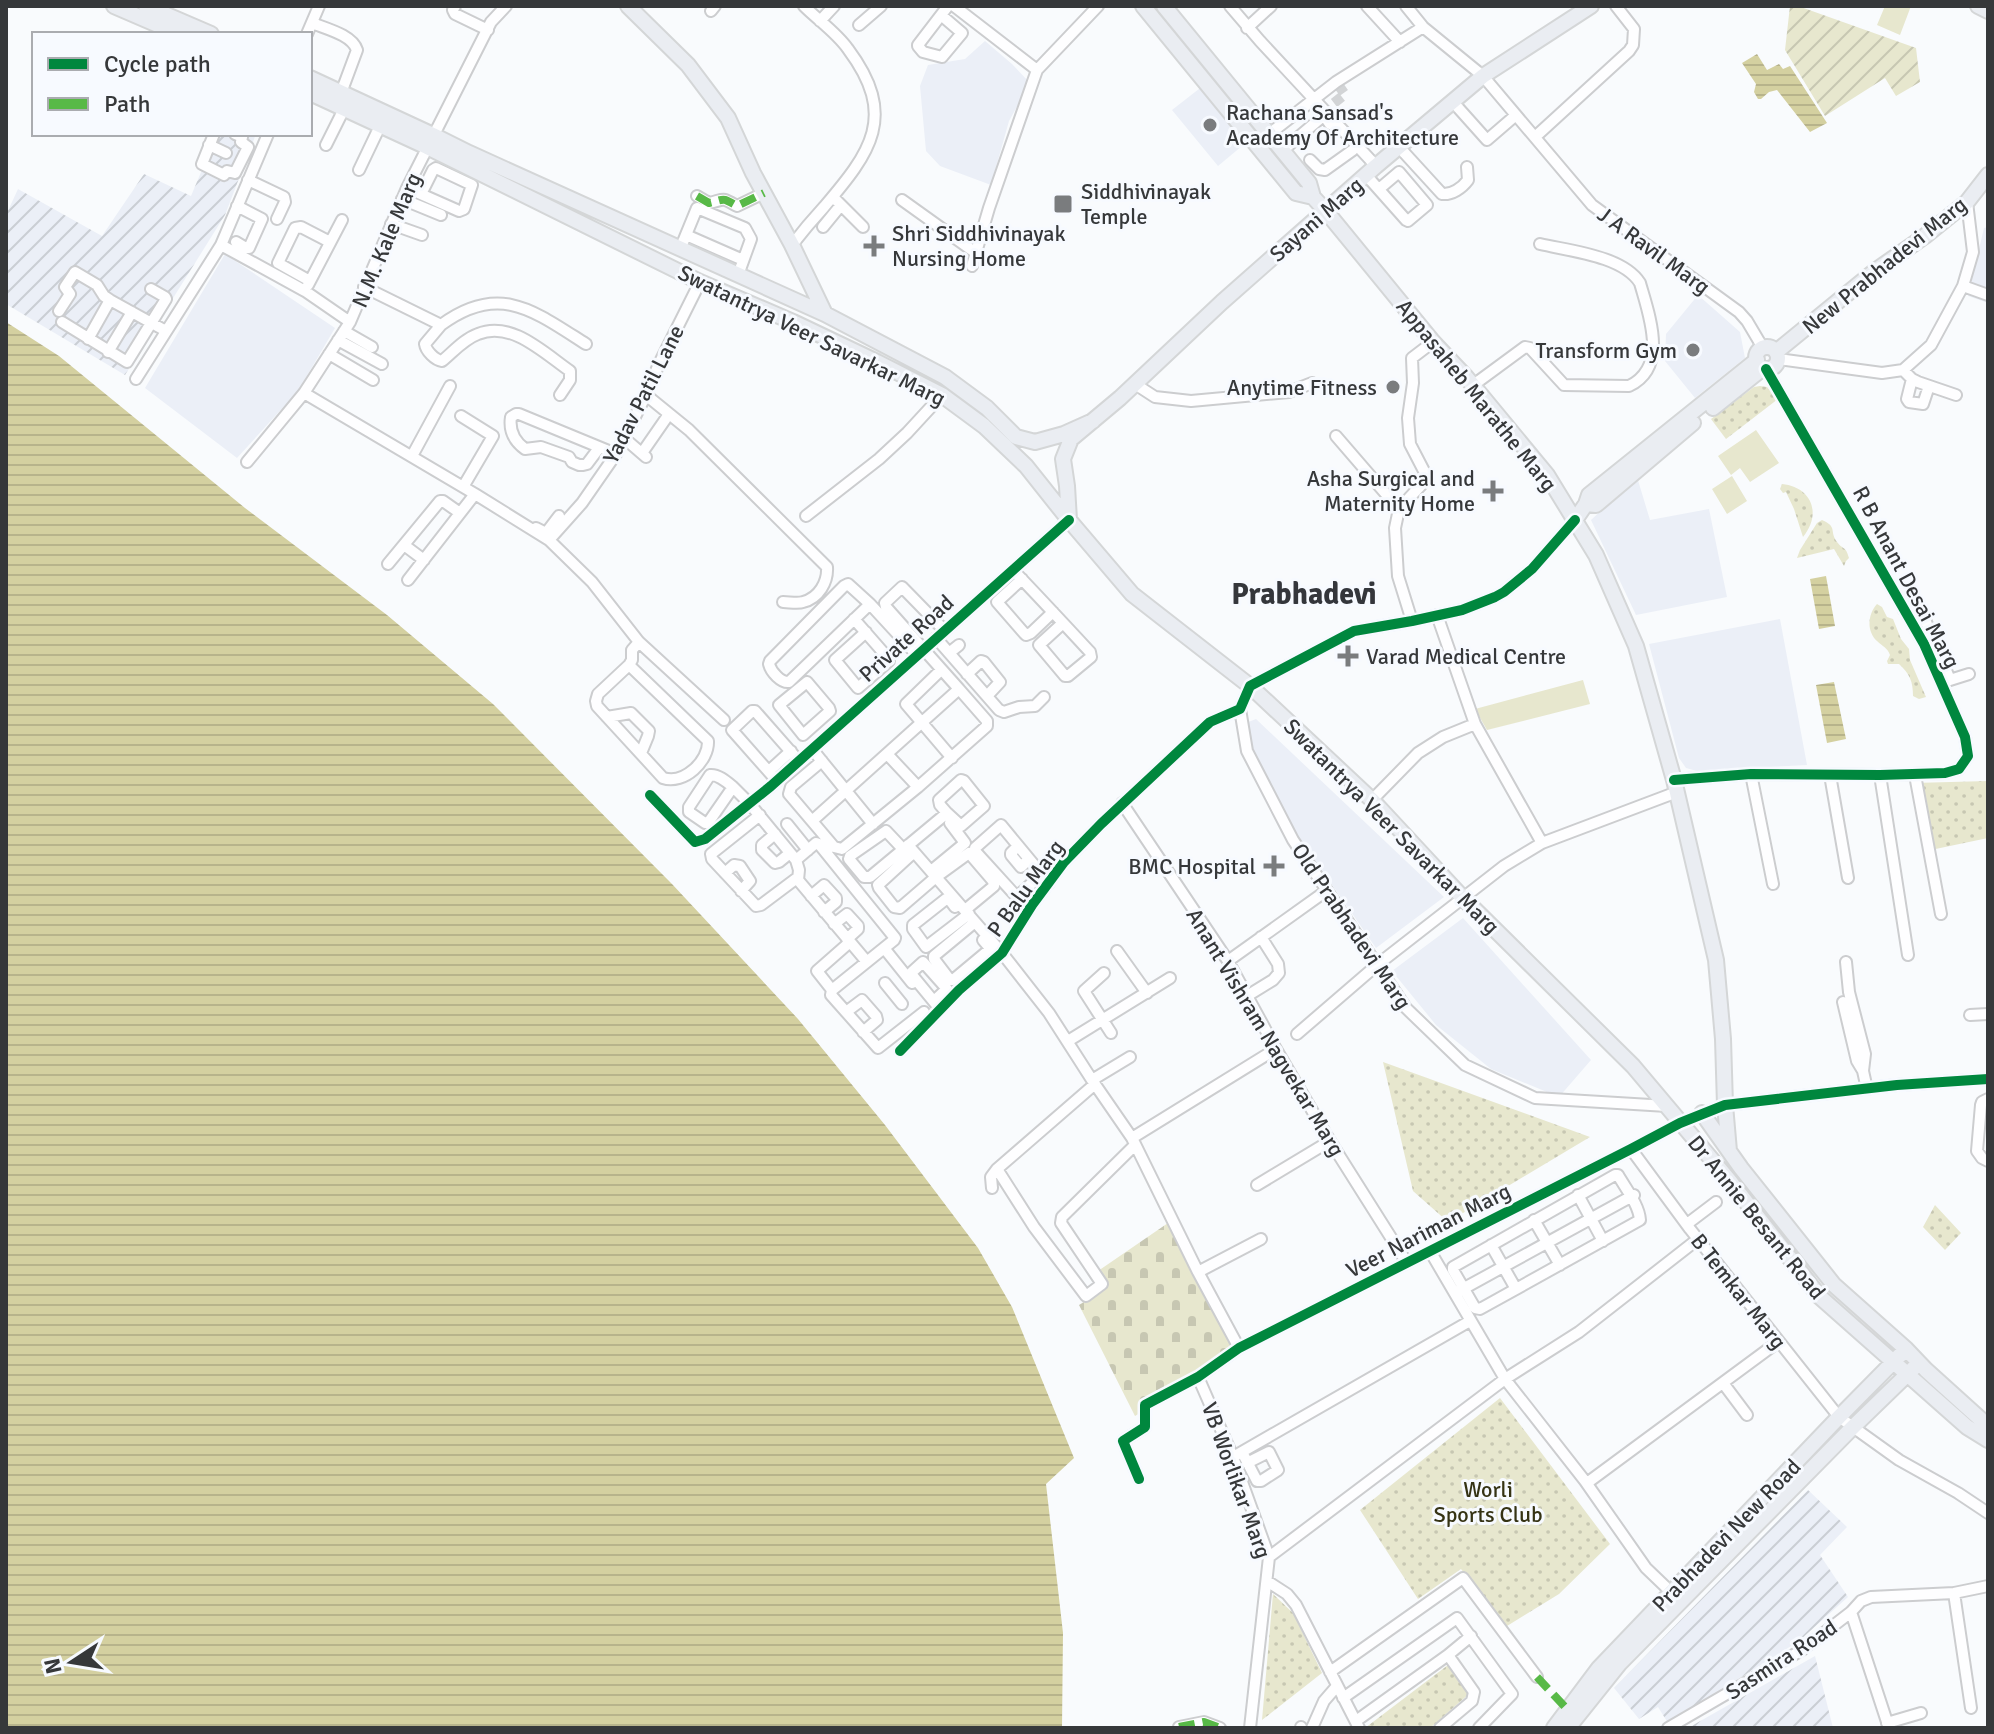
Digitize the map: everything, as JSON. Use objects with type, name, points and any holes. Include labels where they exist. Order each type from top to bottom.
[{"type":"main road","points":[[114,6],[174,32]]},
{"type":"main road","points":[[146,6],[206,32]]},
{"type":"main road","points":[[628,6],[688,65],[728,118],[825,314],[817,333]]},
{"type":"main road","points":[[1143,6],[1296,193],[1313,197],[1309,183],[1164,6]]},
{"type":"main road","name":"Sayani Marg","points":[[1093,421],[1325,210],[1403,148],[1483,76],[1591,6]]},
{"type":"main road","points":[[1978,6],[1988,11]]},
{"type":"main road","name":"Swatantrya Veer Savarkar Marg","points":[[312,79],[430,141],[455,169],[817,333],[942,395],[984,426],[1026,466],[1132,594],[1250,686],[1372,800],[1463,898],[1633,1066],[1680,1123]]},
{"type":"main road","name":"Swatantrya Veer Savarkar Marg","points":[[312,94],[380,126],[469,153],[684,241],[738,275],[825,314],[945,377],[987,408],[1016,437],[1035,442],[1093,421]]},
{"type":"main road","name":"New Prabhadevi Marg","points":[[1575,520],[1586,504],[1596,505],[1767,359],[1875,271],[1967,202],[1988,175]]},
{"type":"main road","name":"Appasaheb Marathe Marg","points":[[1313,197],[1547,475],[1596,555],[1636,646],[1675,786],[1716,960],[1729,1151]]},
{"type":"main road","points":[[1069,520],[1063,459],[1071,439],[1093,421]]},
{"type":"main road","name":"Dr Annie Besant Road","points":[[1702,1113],[1834,1285],[1988,1426]]},
{"type":"main road","name":"Dr Annie Besant Road","points":[[1680,1123],[1729,1180],[1820,1297],[1967,1427],[1988,1440]]},
{"type":"main road","name":"Prabhadevi New Road","points":[[1554,1728],[1599,1668],[1906,1349]]},
{"type":"main road","name":"Prabhadevi New Road","points":[[1568,1728],[1620,1663],[1919,1363]]},
{"type":"street","points":[[319,6],[309,29],[351,40],[357,47],[341,93]]},
{"type":"street","points":[[455,6],[455,14],[488,30]]},
{"type":"street","name":"N.M. Kale Marg","points":[[247,462],[333,356],[430,141],[491,22],[506,6]]},
{"type":"street","points":[[792,245],[854,171],[871,142],[875,116],[869,85],[862,70],[848,49],[804,6]]},
{"type":"street","points":[[820,21],[834,6]]},
{"type":"street","points":[[859,25],[881,6]]},
{"type":"street","points":[[954,6],[1037,70]]},
{"type":"street","points":[[972,266],[1037,70],[1098,6]]},
{"type":"street","points":[[1230,6],[1264,38],[1313,97],[1329,107],[1371,171],[1379,189],[1408,221],[1427,205],[1399,172],[1379,189]]},
{"type":"street","points":[[1250,25],[1271,6]]},
{"type":"street","points":[[1367,6],[1393,39]]},
{"type":"street","name":"J A Ravil Marg","points":[[1406,6],[1423,27],[1483,76],[1592,205],[1739,312],[1767,359]]},
{"type":"street","points":[[1535,137],[1633,45],[1634,29],[1616,6]]},
{"type":"street","points":[[944,10],[962,33],[938,58],[923,52],[918,46],[944,10]]},
{"type":"street","points":[[1276,144],[1313,97],[1337,84],[1393,39],[1423,27]]},
{"type":"street","points":[[1453,102],[1487,140],[1516,115]]},
{"type":"street","points":[[326,145],[344,109]]},
{"type":"street","points":[[1276,144],[1325,117],[1371,171]]},
{"type":"street","points":[[359,170],[380,126]]},
{"type":"street","points":[[213,136],[202,164],[222,175],[228,171],[235,174],[242,160],[248,146],[240,136]]},
{"type":"street","points":[[136,379],[221,245],[267,136]]},
{"type":"street","points":[[1292,137],[1319,169],[1325,170],[1353,150]]},
{"type":"street","points":[[209,145],[226,153]]},
{"type":"street","points":[[1403,148],[1442,194],[1464,186],[1468,180],[1467,167]]},
{"type":"street","points":[[1403,148],[1437,208]]},
{"type":"street","points":[[242,160],[254,166]]},
{"type":"street","points":[[407,188],[459,211],[472,185],[455,169],[438,168],[434,169],[421,194]]},
{"type":"street","points":[[248,180],[284,197],[285,202],[277,219]]},
{"type":"street","points":[[698,201],[711,203],[721,198],[740,206],[764,193]]},
{"type":"street","points":[[833,197],[863,227]]},
{"type":"street","points":[[402,199],[441,215]]},
{"type":"street","points":[[902,200],[976,253]]},
{"type":"street","points":[[698,201],[684,241],[743,260]]},
{"type":"street","points":[[698,201],[745,228],[751,239],[738,275]]},
{"type":"street","points":[[1767,359],[1882,373],[1903,370],[1931,345],[1963,286],[1973,252],[1967,202]]},
{"type":"street","points":[[239,203],[289,225]]},
{"type":"street","points":[[236,242],[249,248],[262,219],[239,203]]},
{"type":"street","points":[[823,227],[841,205]]},
{"type":"street","points":[[308,286],[342,220]]},
{"type":"street","points":[[391,224],[412,230]]},
{"type":"street","points":[[330,242],[301,227],[295,228],[278,263],[308,286],[344,334],[382,364]]},
{"type":"street","points":[[1472,386],[1525,347],[1530,348],[1564,385],[1629,386],[1638,381],[1650,364],[1654,334],[1636,276],[1594,256],[1540,244]]},
{"type":"street","points":[[221,245],[308,286]]},
{"type":"street","points":[[151,289],[166,298],[151,322],[128,362],[88,339],[60,316],[70,294],[65,287],[75,272],[97,285],[110,300],[151,322],[166,331]]},
{"type":"street","name":"Yadav Patil Lane","points":[[549,540],[559,514],[582,503],[616,454],[700,282]]},
{"type":"street","points":[[1963,286],[1988,295]]},
{"type":"street","points":[[364,287],[441,325]]},
{"type":"street","points":[[88,339],[110,300]]},
{"type":"street","points":[[560,395],[570,380],[570,371],[517,335],[503,330],[476,334],[442,361],[427,350],[425,344],[441,325],[456,314],[485,305],[509,303],[539,315],[586,344]]},
{"type":"street","points":[[108,352],[132,312]]},
{"type":"street","points":[[344,334],[372,347]]},
{"type":"street","points":[[1412,621],[1398,576],[1395,528],[1399,509],[1424,482],[1424,471],[1410,444],[1408,418],[1413,383],[1412,358],[1433,342]]},
{"type":"street","points":[[333,356],[373,380]]},
{"type":"street","name":"R B Anant Desai Marg","points":[[1297,1034],[1377,965],[1504,866],[1542,843],[1675,786],[1751,774],[1915,775],[1959,769],[1968,756],[1967,743],[1924,644],[1767,359]]},
{"type":"street","points":[[1903,370],[1912,379],[1956,395]]},
{"type":"street","points":[[1912,379],[1909,402],[1923,404],[1929,386]]},
{"type":"street","points":[[1135,384],[1155,397],[1191,401],[1289,392],[1312,383]]},
{"type":"street","points":[[412,456],[450,386]]},
{"type":"street","points":[[304,393],[537,529],[547,532],[559,514]]},
{"type":"street","points":[[646,395],[689,430],[827,567],[828,578],[814,595],[803,603],[783,602]]},
{"type":"street","points":[[806,516],[879,459],[942,395]]},
{"type":"street","points":[[599,448],[583,465],[541,447],[525,449],[513,436],[511,417],[519,414],[616,454]]},
{"type":"street","points":[[624,438],[644,455],[669,414]]},
{"type":"street","points":[[461,416],[493,436],[463,487]]},
{"type":"street","points":[[1336,436],[1399,509]]},
{"type":"street","points":[[408,580],[475,494]]},
{"type":"street","points":[[388,564],[440,501],[460,513]]},
{"type":"street","name":"Private Road","points":[[650,795],[695,842],[705,839],[774,783],[1069,520]]},
{"type":"street","name":"New Prabhadevi Marg","points":[[1250,686],[1354,631],[1462,610],[1504,592],[1532,569],[1575,520]]},
{"type":"street","points":[[537,529],[592,582],[639,642],[724,720]]},
{"type":"street","points":[[404,545],[424,560]]},
{"type":"street","points":[[1013,570],[1053,612],[1090,652],[1091,655],[1068,676],[1039,645],[1063,623]]},
{"type":"street","points":[[1022,579],[997,602],[1024,633],[1031,633],[1053,612]]},
{"type":"street","points":[[822,761],[789,792],[834,847],[845,848],[988,724],[941,670],[853,586],[846,584],[770,661],[769,667],[783,681],[789,682],[870,604]]},
{"type":"street","points":[[920,652],[885,606],[901,588],[940,634],[949,653],[999,710],[1004,712],[1035,706],[1044,697]]},
{"type":"street","points":[[1904,610],[1915,605],[1921,610],[1950,680],[1969,674]]},
{"type":"street","points":[[1437,615],[1475,724],[1542,843]]},
{"type":"street","points":[[854,619],[866,632],[889,659],[889,663],[858,688],[835,660],[866,632]]},
{"type":"street","points":[[631,663],[703,726],[707,733],[709,750],[705,759],[682,778],[663,778],[597,706],[598,694],[631,663],[632,650],[639,642]]},
{"type":"street","points":[[949,653],[959,645]]},
{"type":"street","points":[[967,674],[981,661],[984,662],[1000,682],[987,696]]},
{"type":"street","points":[[941,670],[907,702],[907,706],[952,758]]},
{"type":"street","points":[[806,682],[830,709],[816,724],[803,735],[779,706],[806,682]]},
{"type":"street","points":[[1240,709],[1250,686]]},
{"type":"street","points":[[812,821],[959,689]]},
{"type":"street","name":"P Balu Marg","points":[[900,1051],[937,1007],[1002,953],[1046,878],[1210,722],[1240,709]]},
{"type":"street","name":"Old Prabhadevi Marg","points":[[1240,709],[1247,751],[1293,840],[1406,1008],[1465,1065],[1535,1098],[1667,1106]]},
{"type":"street","points":[[774,783],[769,771],[732,730],[752,711],[799,761]]},
{"type":"street","points":[[607,717],[629,712],[640,722],[649,734],[641,753]]},
{"type":"street","points":[[816,724],[827,736]]},
{"type":"street","points":[[1372,800],[1418,753],[1443,737],[1475,724]]},
{"type":"street","points":[[812,749],[873,824]]},
{"type":"street","points":[[769,771],[791,751]]},
{"type":"street","points":[[887,754],[918,787]]},
{"type":"street","points":[[1751,774],[1773,884]]},
{"type":"street","points":[[733,787],[708,823],[689,812],[689,807],[710,775],[716,775],[733,787],[760,815],[793,856],[799,870],[797,878],[756,906],[712,859],[711,854],[760,815]]},
{"type":"street","points":[[1830,775],[1848,878]]},
{"type":"street","points":[[1880,775],[1908,955]]},
{"type":"street","points":[[1915,775],[1941,914]]},
{"type":"street","points":[[946,814],[878,885],[894,907],[900,908],[965,843],[946,814],[940,805],[939,800],[961,780],[984,806],[961,826],[946,814]]},
{"type":"street","name":"Anant Vishram Nagvekar Marg","points":[[1122,803],[1228,961],[1330,1141],[1407,1263]]},
{"type":"street","points":[[787,824],[799,832],[808,850]]},
{"type":"street","points":[[1000,825],[1046,878],[1015,895],[975,849],[1000,825]]},
{"type":"street","points":[[909,850],[867,878],[849,859],[886,831],[909,850],[1002,953],[1049,1013],[1134,1142],[1239,1348]]},
{"type":"street","points":[[775,834],[762,845],[762,850],[775,863],[819,844],[894,935],[894,940],[832,990]]},
{"type":"street","points":[[933,876],[967,853],[994,886],[969,918],[933,958],[952,981],[989,949],[969,918],[946,899],[912,928],[928,946],[969,918]]},
{"type":"street","points":[[725,873],[734,865],[740,866],[750,881],[741,891]]},
{"type":"street","points":[[797,878],[867,962]]},
{"type":"street","points":[[811,896],[825,885],[836,898],[836,902],[824,912]]},
{"type":"street","points":[[1228,961],[1326,891]]},
{"type":"street","points":[[834,924],[848,914],[858,929],[817,971],[832,990],[831,995],[876,1047],[880,1048],[924,1012]]},
{"type":"street","points":[[1248,998],[1279,973],[1278,964],[1261,937]]},
{"type":"street","points":[[884,948],[937,1007]]},
{"type":"street","points":[[1117,951],[1147,993]]},
{"type":"street","points":[[1846,962],[1849,992],[1865,1054],[1863,1071]]},
{"type":"street","points":[[1104,973],[1084,991],[1111,1033]]},
{"type":"street","points":[[1248,998],[1287,975]]},
{"type":"street","points":[[893,993],[909,978]]},
{"type":"street","points":[[1068,1041],[1170,978]]},
{"type":"street","points":[[885,983],[902,1004]]},
{"type":"street","points":[[846,1012],[862,1000],[876,1016],[877,1020],[863,1032]]},
{"type":"street","points":[[1843,1002],[1867,1089]]},
{"type":"street","points":[[1970,1015],[1988,1014]]},
{"type":"street","points":[[997,1169],[1034,1227],[1086,1296],[1102,1284],[1061,1223],[1062,1217],[1134,1142],[1276,1049]]},
{"type":"street","points":[[992,1188],[991,1177],[997,1169],[1094,1082],[1130,1057]]},
{"type":"street","name":"Veer Nariman Marg","points":[[1139,1479],[1123,1441],[1145,1427],[1145,1405],[1198,1377],[1239,1348],[1680,1123],[1725,1105],[1988,1079]]},
{"type":"street","points":[[1988,1099],[1981,1105],[1977,1151],[1988,1161]]},
{"type":"street","points":[[1257,1185],[1330,1141]]},
{"type":"street","name":"B Temkar Marg","points":[[1631,1149],[1839,1417],[1899,1460],[1988,1513]]},
{"type":"street","points":[[1430,1251],[1460,1291],[1477,1309],[1640,1220],[1633,1195],[1617,1174],[1453,1267],[1453,1270],[1460,1291],[1470,1321],[1505,1379],[1587,1483],[1646,1568],[1671,1592]]},
{"type":"street","points":[[1578,1195],[1603,1241]]},
{"type":"street","points":[[1460,1291],[1633,1195]]},
{"type":"street","points":[[1687,1224],[1716,1202]]},
{"type":"street","points":[[1534,1220],[1560,1265]]},
{"type":"street","points":[[1198,1272],[1261,1239]]},
{"type":"street","points":[[1269,1557],[1505,1379],[1579,1332],[1698,1239]]},
{"type":"street","points":[[1491,1245],[1516,1289]]},
{"type":"street","points":[[1241,1457],[1470,1321]]},
{"type":"street","points":[[1587,1483],[1778,1342]]},
{"type":"street","name":"VB Worlikar Marg","points":[[1198,1377],[1241,1457],[1269,1557],[1250,1728]]},
{"type":"street","points":[[1723,1383],[1747,1415]]},
{"type":"street","points":[[1330,1672],[1463,1578],[1537,1677]]},
{"type":"street","points":[[1267,1581],[1287,1594],[1296,1605],[1357,1725],[1471,1636]]},
{"type":"street","name":"Sasmira Road","points":[[1668,1728],[1802,1650],[1861,1601],[1871,1597],[1954,1593],[1988,1586]]},
{"type":"street","points":[[1954,1593],[1971,1708]]},
{"type":"street","points":[[1851,1612],[1888,1725],[1921,1713]]},
{"type":"street","points":[[1343,1698],[1457,1618],[1512,1694],[1479,1728]]},
{"type":"street","points":[[1440,1728],[1472,1701],[1474,1692],[1448,1655]]},
{"type":"street","points":[[1312,1728],[1324,1701],[1337,1686]]},
{"type":"street","points":[[1179,1727],[1204,1722],[1220,1728]]},
{"type":"shaded area","points":[[985,41],[1030,83],[1009,121],[991,185],[940,166],[926,151],[920,86],[928,65],[965,59]]},
{"type":"shaded area","points":[[1757,54],[1767,70],[1779,64],[1783,69],[1790,66],[1827,123],[1810,132],[1777,90],[1758,99],[1754,92],[1756,84],[1742,63]]},
{"type":"shaded area","name":"Rachana Sansad's Academy Of Architecture","points":[[1204,85],[1248,141],[1218,166],[1172,110]]},
{"type":"shaded area","points":[[216,136],[255,136],[225,215],[125,375],[6,304],[6,215],[18,189],[102,236],[144,174],[191,196]]},
{"type":"shaded area","points":[[1988,227],[1988,303],[1968,296],[1984,228]]},
{"type":"shaded area","points":[[225,254],[335,328],[298,391],[237,458],[145,388]]},
{"type":"shaded area","points":[[1698,295],[1740,332],[1745,358],[1695,398],[1665,361],[1666,334]]},
{"type":"shaded area","points":[[6,322],[59,356],[245,508],[387,615],[493,704],[672,884],[798,1019],[885,1125],[978,1248],[1012,1307],[1074,1458],[1046,1484],[1063,1633],[1062,1728],[6,1728]]},
{"type":"shaded area","points":[[1637,477],[1650,520],[1709,509],[1727,597],[1636,615],[1591,520]]},
{"type":"shaded area","points":[[1826,576],[1835,626],[1819,629],[1810,579]]},
{"type":"shaded area","points":[[1780,619],[1807,765],[1697,771],[1686,768],[1679,758],[1649,644]]},
{"type":"shaded area","points":[[1834,682],[1846,739],[1827,743],[1816,685]]},
{"type":"shaded area","points":[[1256,719],[1444,897],[1376,948],[1296,833],[1246,739],[1246,723]]},
{"type":"shaded area","points":[[1463,918],[1591,1060],[1559,1097],[1491,1069],[1436,1025],[1392,971]]},
{"type":"shaded area","points":[[1808,1490],[1847,1527],[1820,1555],[1848,1597],[1799,1641],[1668,1723],[1658,1707],[1639,1719],[1614,1688]]},
{"type":"shaded area","points":[[1815,1656],[1833,1728],[1688,1728]]},
{"type":"green space","points":[[1790,6],[1798,6],[1916,48],[1920,82],[1896,96],[1885,78],[1825,116],[1785,50]]},
{"type":"green space","points":[[1885,6],[1911,6],[1900,35],[1877,25]]},
{"type":"green space","points":[[1754,387],[1767,387],[1778,399],[1726,439],[1711,419]]},
{"type":"green space","points":[[1756,430],[1779,463],[1750,482],[1740,468],[1731,475],[1718,456]]},
{"type":"green space","points":[[1732,476],[1747,501],[1727,514],[1712,489]]},
{"type":"green space","points":[[1782,484],[1801,490],[1811,503],[1812,519],[1803,537],[1786,492],[1780,489]]},
{"type":"green space","points":[[1822,520],[1832,527],[1837,542],[1847,552],[1849,558],[1844,566],[1834,549],[1797,558],[1817,523]]},
{"type":"green space","points":[[1877,604],[1887,617],[1893,619],[1909,649],[1910,660],[1926,697],[1919,699],[1913,696],[1908,675],[1899,664],[1888,664],[1889,652],[1873,637],[1870,622]]},
{"type":"green space","points":[[1583,680],[1590,704],[1487,730],[1475,709]]},
{"type":"green space","points":[[1988,781],[1988,838],[1926,851],[1913,783]]},
{"type":"green space","points":[[1383,1062],[1590,1137],[1448,1222],[1413,1191]]},
{"type":"green space","points":[[1935,1205],[1961,1233],[1945,1250],[1923,1227]]},
{"type":"green space","points":[[1168,1223],[1238,1355],[1135,1416],[1079,1305],[1105,1289],[1098,1271]]},
{"type":"green space","name":"Worli Sports Club","points":[[1500,1398],[1610,1544],[1559,1594],[1507,1626],[1461,1569],[1418,1599],[1360,1510]]},
{"type":"green space","points":[[1273,1594],[1293,1613],[1322,1673],[1262,1720]]},
{"type":"green space","points":[[1448,1665],[1469,1694],[1430,1728],[1365,1728]]},
{"type":"tunnel","points":[[1334,103],[1344,95],[1339,86]]},
{"type":"marked path","points":[[697,196],[709,203],[723,200],[737,206],[764,193]]},
{"type":"marked path","points":[[1537,1677],[1568,1710]]},
{"type":"marked path","points":[[1179,1727],[1204,1722],[1220,1728]]},
{"type":"cycle path","points":[[1674,780],[1751,774],[1945,773],[1959,769],[1968,756],[1965,737],[1924,644],[1766,369]]},
{"type":"cycle path","points":[[650,795],[695,842],[705,839],[771,786],[1069,520]]},
{"type":"cycle path","points":[[900,1051],[959,990],[1002,953],[1064,862],[1210,722],[1240,709],[1250,686],[1354,631],[1462,610],[1495,597],[1532,569],[1575,520]]},
{"type":"cycle path","points":[[1139,1479],[1123,1441],[1145,1427],[1145,1405],[1198,1377],[1239,1348],[1680,1123],[1725,1105],[1897,1085],[1988,1079]]},
{"type":"place","name":"Rachana Sansad's Academy Of Architecture","points":[[1210,125]]},
{"type":"place","name":"Siddhivinayak Temple","points":[[1063,204]]},
{"type":"place","name":"Shri Siddhivinayak Nursing Home","points":[[874,246]]},
{"type":"place","name":"Transform Gym","points":[[1693,350]]},
{"type":"place","name":"Anytime Fitness","points":[[1393,387]]},
{"type":"place","name":"Asha Surgical and Maternity Home","points":[[1493,491]]},
{"type":"place","name":"Varad Medical Centre","points":[[1348,656]]},
{"type":"place","name":"BMC Hospital","points":[[1274,866]]},
{"type":"district","name":"Prabhadevi","points":[[1304,594]]}]
